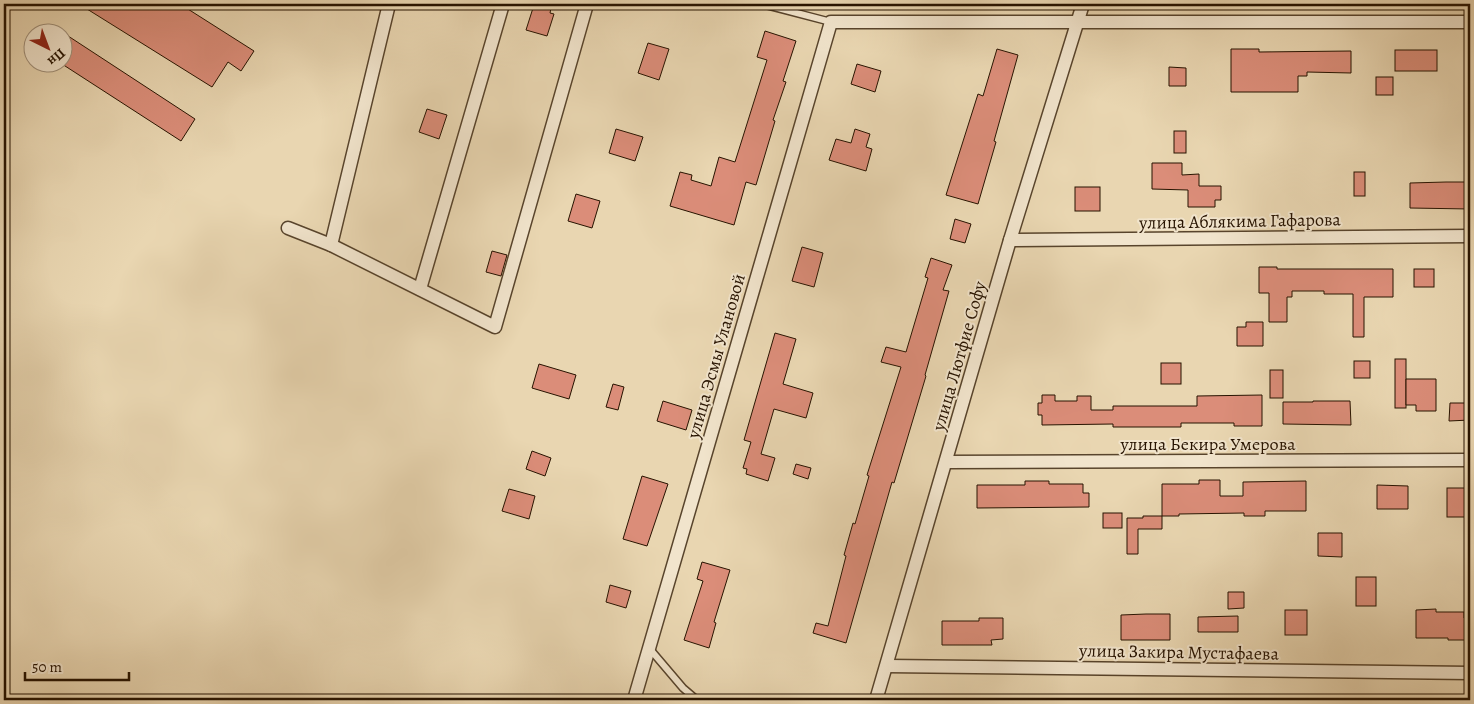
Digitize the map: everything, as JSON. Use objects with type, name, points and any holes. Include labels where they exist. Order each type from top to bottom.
[{"type":"street","points":[[331,245],[389,4]]},
{"type":"street","points":[[420,289],[503,4]]},
{"type":"street","points":[[288,228],[331,245],[495,326],[587,4]]},
{"type":"street","name":"улица Лютфие Софу","points":[[876,700],[947,462],[1010,240],[1083,4]]},
{"type":"street","points":[[831,22],[1470,22]]},
{"type":"street","name":"улица Эсмы Улановой","points":[[634,700],[831,22]]},
{"type":"street","name":"улица Аблякима Гафарова","points":[[1010,240],[1470,236]]},
{"type":"street","name":"улица Бекира Умерова","points":[[947,462],[1470,460]]},
{"type":"street","name":"улица Закира Мустафаева","points":[[887,666],[1470,673]]},
{"type":"lane","points":[[762,4],[831,22]]},
{"type":"lane","points":[[649,647],[682,688],[697,700]]},
{"type":"building","points":[[79,4],[180,4],[254,51],[241,71],[228,62],[212,87]]},
{"type":"building","points":[[539,4],[551,8],[550,13],[554,14],[547,36],[526,30],[533,8],[538,9]]},
{"type":"building","points":[[765,31],[796,41],[783,81],[786,82],[773,120],[775,121],[756,185],[746,182],[734,225],[670,206],[680,172],[692,175],[691,180],[711,186],[719,157],[735,162],[767,60],[757,57]]},
{"type":"building","points":[[72,39],[195,119],[181,141],[72,70]]},
{"type":"building","points":[[648,43],[669,49],[659,80],[638,73]]},
{"type":"building","points":[[997,49],[1018,55],[978,204],[946,195],[978,94],[983,96]]},
{"type":"building","points":[[1231,49],[1259,49],[1259,52],[1351,51],[1351,73],[1307,72],[1307,76],[1298,76],[1298,92],[1231,92]]},
{"type":"building","points":[[1395,50],[1437,50],[1437,71],[1395,71]]},
{"type":"building","points":[[857,64],[881,71],[875,92],[851,84]]},
{"type":"building","points":[[1169,67],[1186,68],[1186,86],[1169,86]]},
{"type":"building","points":[[1376,77],[1393,77],[1393,95],[1376,95]]},
{"type":"building","points":[[427,109],[447,115],[439,139],[419,132]]},
{"type":"building","points":[[616,129],[643,137],[635,161],[609,153]]},
{"type":"building","points":[[855,129],[870,134],[866,147],[872,149],[866,171],[829,160],[836,139],[851,143]]},
{"type":"building","points":[[1174,131],[1186,131],[1186,153],[1174,153]]},
{"type":"building","points":[[1152,163],[1182,163],[1182,175],[1199,174],[1199,186],[1221,186],[1221,200],[1215,200],[1215,207],[1188,207],[1188,190],[1152,189]]},
{"type":"building","points":[[1354,172],[1365,172],[1365,196],[1354,196]]},
{"type":"building","points":[[1470,182],[1470,209],[1410,208],[1410,183]]},
{"type":"building","points":[[1075,187],[1100,187],[1100,211],[1075,211]]},
{"type":"building","points":[[576,194],[600,201],[592,228],[568,221]]},
{"type":"building","points":[[955,219],[971,224],[965,243],[950,239]]},
{"type":"building","points":[[802,247],[823,253],[814,287],[792,281]]},
{"type":"building","points":[[492,251],[507,255],[501,276],[486,272]]},
{"type":"building","points":[[931,258],[952,265],[943,290],[949,291],[926,376],[894,483],[892,482],[846,643],[813,633],[816,623],[828,626],[853,523],[855,524],[869,476],[867,475],[901,367],[881,362],[886,347],[906,352],[928,278],[925,277]]},
{"type":"building","points":[[1259,267],[1277,267],[1277,269],[1393,269],[1393,297],[1364,297],[1364,337],[1353,337],[1353,294],[1324,294],[1324,291],[1292,291],[1292,297],[1287,297],[1287,322],[1269,322],[1269,293],[1259,293]]},
{"type":"building","points":[[1414,269],[1434,269],[1434,287],[1414,287]]},
{"type":"building","points":[[1246,322],[1263,322],[1263,346],[1237,346],[1237,327],[1246,327]]},
{"type":"building","points":[[775,333],[796,339],[783,384],[813,393],[806,418],[774,409],[761,454],[775,458],[768,481],[746,474],[747,469],[743,468],[751,442],[744,440]]},
{"type":"building","points":[[1395,359],[1406,359],[1406,408],[1395,408]]},
{"type":"building","points":[[1354,361],[1370,361],[1370,378],[1354,378]]},
{"type":"building","points":[[1161,363],[1181,363],[1181,384],[1161,384]]},
{"type":"building","points":[[539,364],[576,375],[569,399],[532,388]]},
{"type":"building","points":[[1270,370],[1283,370],[1283,398],[1270,398]]},
{"type":"building","points":[[1406,379],[1436,379],[1436,411],[1416,411],[1416,405],[1406,405]]},
{"type":"building","points":[[613,384],[624,387],[618,410],[606,407]]},
{"type":"building","points":[[1042,395],[1055,395],[1055,401],[1077,401],[1077,396],[1091,396],[1091,410],[1113,410],[1113,406],[1197,406],[1197,396],[1262,395],[1262,426],[1234,426],[1234,423],[1181,423],[1181,427],[1113,427],[1113,424],[1042,425],[1042,415],[1038,415],[1038,403],[1042,403]]},
{"type":"building","points":[[663,401],[692,410],[686,430],[657,421]]},
{"type":"building","points":[[1350,401],[1351,425],[1283,424],[1283,402]]},
{"type":"building","points":[[1450,403],[1470,403],[1470,420],[1449,421]]},
{"type":"building","points":[[532,451],[551,458],[545,476],[526,469]]},
{"type":"building","points":[[796,464],[811,468],[808,479],[793,474]]},
{"type":"building","points":[[642,476],[668,484],[647,546],[623,539]]},
{"type":"building","points":[[1199,480],[1220,480],[1220,496],[1243,496],[1243,482],[1306,481],[1306,511],[1265,511],[1265,516],[1244,516],[1244,513],[1162,516],[1162,484],[1199,484]]},
{"type":"building","points":[[1025,481],[1049,481],[1049,484],[1083,484],[1083,493],[1089,493],[1089,507],[977,508],[977,485],[1025,485]]},
{"type":"building","points":[[1377,485],[1408,486],[1408,509],[1377,509]]},
{"type":"building","points":[[1447,488],[1470,488],[1470,517],[1447,517]]},
{"type":"building","points":[[509,489],[535,496],[529,519],[502,511]]},
{"type":"building","points":[[1103,513],[1122,513],[1122,528],[1103,528]]},
{"type":"building","points":[[1143,516],[1162,516],[1162,529],[1138,529],[1138,554],[1127,554],[1127,518],[1143,518]]},
{"type":"building","points":[[1318,533],[1342,533],[1342,557],[1318,556]]},
{"type":"building","points":[[702,562],[730,570],[714,622],[716,623],[709,648],[684,640],[703,581],[697,579]]},
{"type":"building","points":[[1356,577],[1376,577],[1376,606],[1356,606]]},
{"type":"building","points":[[610,585],[631,591],[626,608],[606,602]]},
{"type":"building","points":[[1228,592],[1244,592],[1244,608],[1228,609]]},
{"type":"building","points":[[1436,609],[1436,612],[1464,612],[1464,618],[1470,618],[1470,640],[1416,638],[1416,610]]},
{"type":"building","points":[[1285,610],[1307,610],[1307,635],[1285,635]]},
{"type":"building","points":[[1170,614],[1170,640],[1121,640],[1121,615]]},
{"type":"building","points":[[1238,616],[1238,632],[1198,632],[1198,617]]},
{"type":"building","points":[[979,618],[1003,618],[1003,639],[991,640],[992,645],[942,645],[942,621],[979,621]]}]
